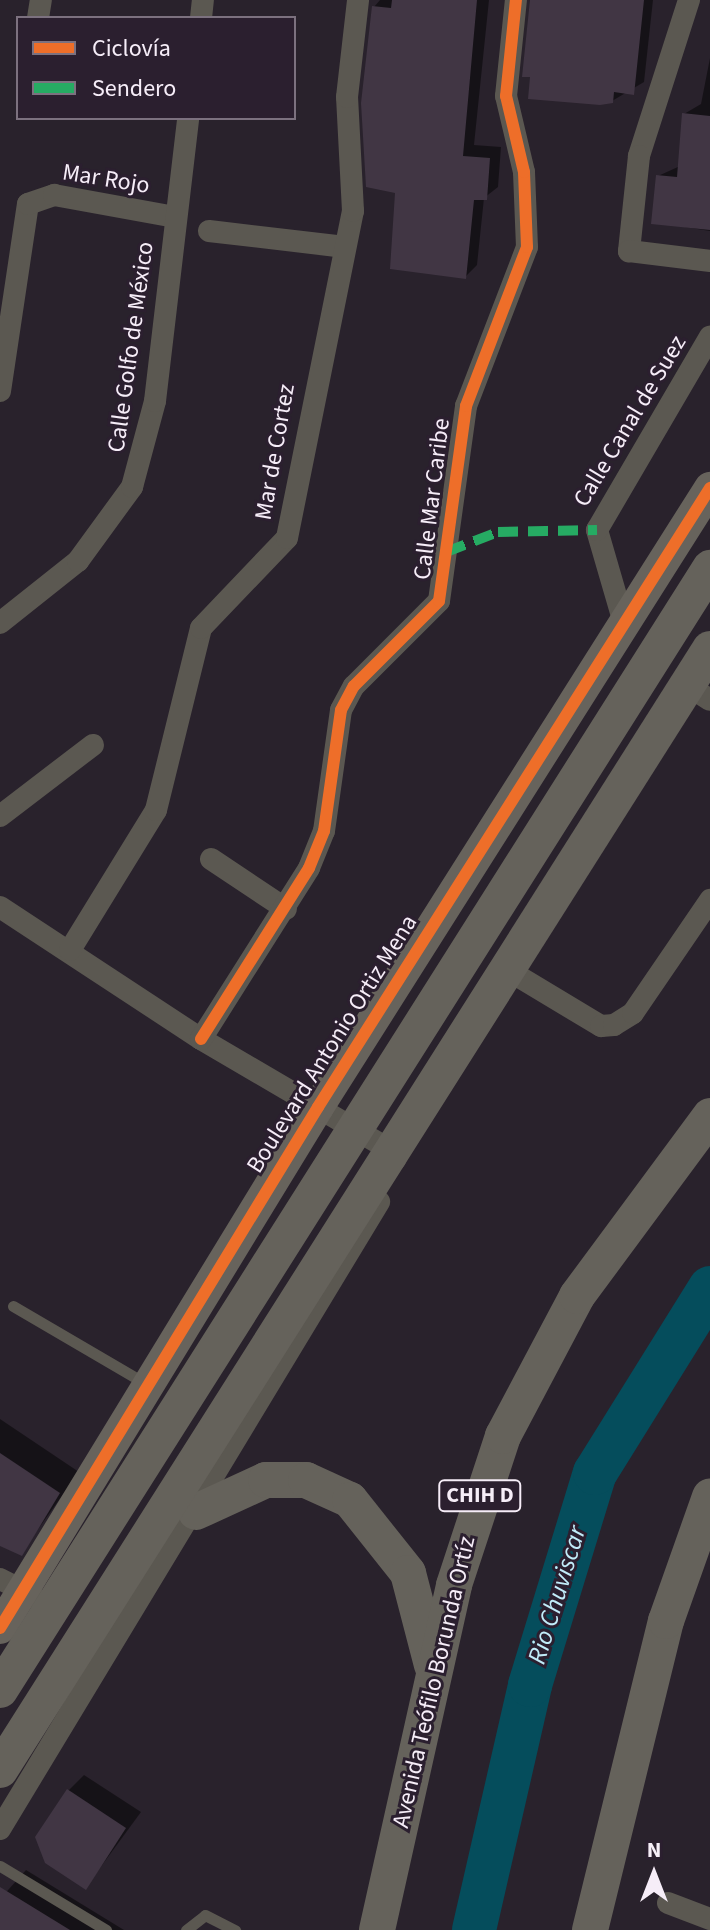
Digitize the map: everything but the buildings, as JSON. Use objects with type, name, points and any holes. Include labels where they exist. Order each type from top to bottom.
[{"type":"main road","name":"Boulevard Antonio Ortiz Mena","points":[[0,1690],[24,1592],[353,1127],[710,568]]},
{"type":"main road","points":[[0,1770],[506,969],[699,693],[710,649]]},
{"type":"main road","name":"Avenida Teófilo Borunda Ortíz","points":[[377,1930],[434,1676],[477,1505],[532,1375],[624,1223],[710,1116]]},
{"type":"main road","points":[[196,1512],[266,1480],[306,1480],[350,1500],[408,1573],[434,1676]]},
{"type":"main road","points":[[590,1930],[666,1621],[710,1497]]},
{"type":"street","name":"Mar de Cortez","points":[[70,950],[156,810],[201,628],[287,538],[353,211],[347,97],[358,0]]},
{"type":"street","name":"Calle Mar Caribe","points":[[201,1039],[286,909],[324,831],[341,710],[354,686],[439,601],[444,583],[466,406],[527,247],[524,172],[506,96],[516,0]]},
{"type":"street","points":[[689,0],[639,156],[629,251],[710,261]]},
{"type":"street","name":"Calle Golfo de México","points":[[0,623],[78,561],[132,487],[155,401],[188,120]]},
{"type":"street","name":"Mar Rojo","points":[[0,391],[28,204],[54,195],[175,217]]},
{"type":"street","points":[[209,231],[345,247]]},
{"type":"street","name":"Calle Canal de Suez","points":[[624,623],[597,530],[710,337]]},
{"type":"street","name":"Boulevard Antonio Ortiz Mena","points":[[0,1628],[318,1107],[710,488]]},
{"type":"street","points":[[0,816],[93,745]]},
{"type":"street","points":[[211,859],[286,909]]},
{"type":"street","points":[[506,969],[601,1026],[614,1025],[633,1013],[710,900]]},
{"type":"street","points":[[0,907],[70,950],[201,1039],[392,1151],[394,1171],[379,1202],[196,1512],[0,1829]]},
{"type":"street","points":[[668,1903],[710,1919]]},
{"type":"lane","points":[[13,1306],[149,1385]]},
{"type":"lane","points":[[0,1866],[106,1930]]},
{"type":"lane","points":[[186,1930],[205,1915],[235,1930]]},
{"type":"waterway","name":"Rio Chuviscar","points":[[474,1930],[530,1685],[595,1473],[710,1288]]},
{"type":"marked path","points":[[446,552],[498,532],[597,530]]},
{"type":"cycle path","points":[[201,1039],[309,868],[324,831],[341,710],[354,686],[439,601],[466,406],[527,247],[524,172],[506,96],[516,0]]},
{"type":"cycle path","points":[[0,1628],[318,1107],[710,488]]}]
